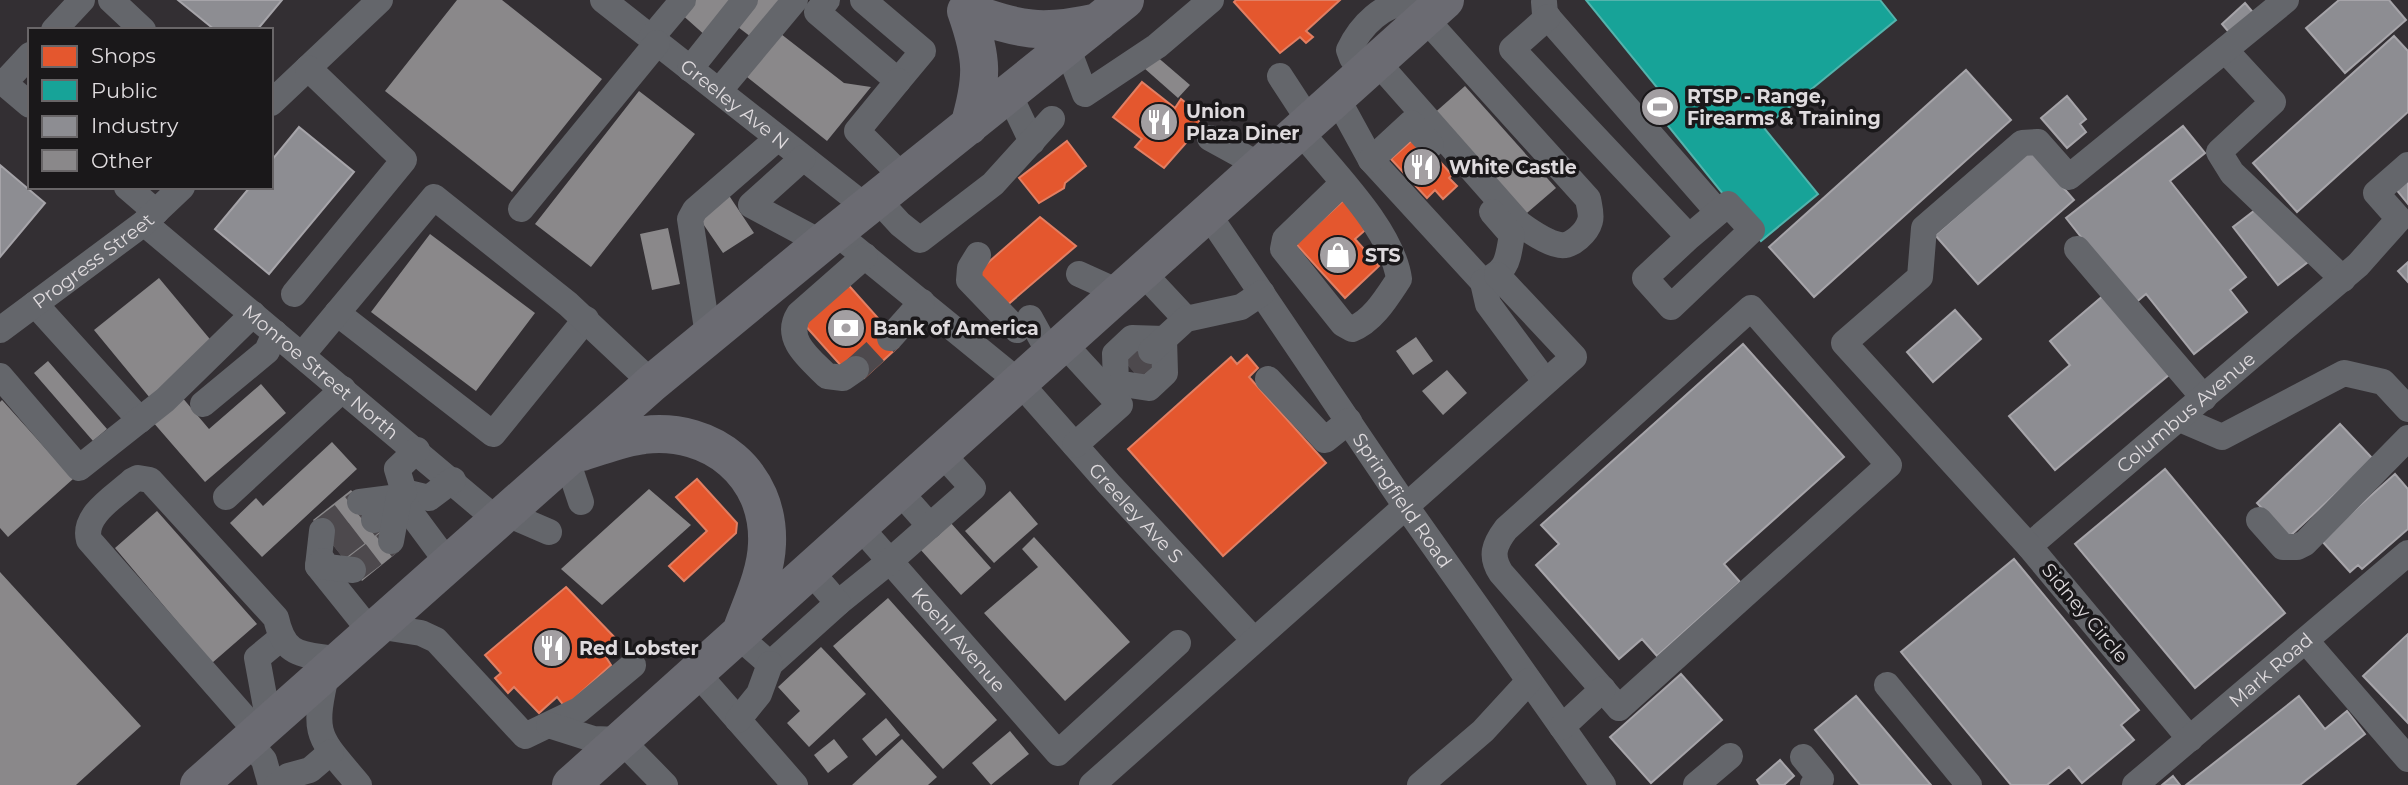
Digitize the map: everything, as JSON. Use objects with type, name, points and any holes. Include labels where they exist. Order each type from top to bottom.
[{"type":"highway","points":[[959,6],[1004,24],[1058,30],[1113,11]]},
{"type":"highway","points":[[959,6],[976,39],[981,74],[969,126]]},
{"type":"highway","points":[[572,785],[1436,9]]},
{"type":"highway","points":[[205,783],[258,732],[566,457],[708,335],[1113,11]]},
{"type":"highway","points":[[566,457],[630,437],[660,434],[701,440],[735,462],[756,491],[764,511],[767,532],[765,561],[739,637]]},
{"type":"street","points":[[56,28],[82,0]]},
{"type":"street","points":[[111,0],[142,28]]},
{"type":"street","points":[[273,101],[380,0]]},
{"type":"street","name":"Greeley Ave N","points":[[603,0],[803,158],[883,195]]},
{"type":"street","points":[[521,209],[654,41],[682,0]]},
{"type":"street","points":[[690,69],[745,0]]},
{"type":"street","points":[[719,91],[795,0]]},
{"type":"street","points":[[827,0],[817,12],[898,81]]},
{"type":"street","points":[[1067,47],[1085,94],[1157,46],[1211,0]]},
{"type":"street","points":[[2286,0],[2225,50],[2273,102],[2219,152],[2232,173],[2343,279]]},
{"type":"street","points":[[872,3],[923,51],[857,131],[883,195],[900,224],[920,240],[993,184],[1052,119]]},
{"type":"street","points":[[1689,237],[1512,49],[1546,8],[1718,212]]},
{"type":"street","points":[[1371,67],[1530,232],[1561,246],[1569,245],[1583,234],[1591,220],[1588,199],[1436,9]]},
{"type":"street","name":"Sidney Circle","points":[[2190,739],[2029,546],[1844,343],[1920,277],[1924,228],[2022,143],[2038,142],[2069,177],[2225,50]]},
{"type":"street","points":[[28,57],[4,83],[28,103]]},
{"type":"street","points":[[294,294],[404,160],[307,68]]},
{"type":"street","points":[[1092,785],[1574,357],[1371,160],[1316,117],[1280,76]]},
{"type":"street","points":[[1009,94],[1032,142]]},
{"type":"street","points":[[1316,117],[1343,183],[1378,228],[1398,267],[1399,279],[1383,303],[1358,327],[1352,329],[1343,324],[1283,248],[1285,239],[1343,183]]},
{"type":"street","points":[[1371,160],[1411,123],[1512,235],[1506,266],[1490,278],[1488,304],[1545,381]]},
{"type":"street","points":[[708,335],[690,219],[695,210],[778,138]]},
{"type":"street","points":[[1210,138],[1261,166]]},
{"type":"street","points":[[2376,174],[2408,144]]},
{"type":"street","name":"Greeley Ave S","points":[[803,158],[751,205],[829,237],[865,256],[1020,383],[1254,640]]},
{"type":"street","name":"Columbus Avenue","points":[[2029,546],[2343,279],[2399,219],[2376,193],[2408,165]]},
{"type":"street","name":"Monroe Street North","points":[[129,189],[150,217],[253,314],[453,480],[501,516],[549,532]]},
{"type":"street","name":"Progress Street","points":[[0,330],[150,217],[180,189]]},
{"type":"street","points":[[302,355],[433,197],[586,319],[652,383]]},
{"type":"street","points":[[1728,204],[1752,230],[1671,307],[1645,278],[1718,212],[1728,204]]},
{"type":"street","name":"Springfield Road","points":[[1208,214],[1405,505],[1603,785]]},
{"type":"street","points":[[2077,249],[2204,398]]},
{"type":"street","points":[[978,255],[970,268],[969,281],[1057,350],[1133,367]]},
{"type":"street","points":[[856,369],[843,377],[827,376],[799,346],[793,331],[796,319],[804,309],[865,256]]},
{"type":"street","points":[[1079,274],[1132,283],[1186,318]]},
{"type":"street","points":[[1075,445],[1120,405],[1133,367],[1186,318],[1241,307],[1262,293]]},
{"type":"street","points":[[890,338],[922,302]]},
{"type":"street","points":[[35,304],[140,420]]},
{"type":"street","points":[[1751,308],[1889,464],[1619,708],[1603,689],[1501,573],[1495,564],[1493,551],[1506,529],[1751,308]]},
{"type":"street","points":[[337,313],[494,434],[586,319]]},
{"type":"street","points":[[0,376],[79,468],[165,400],[253,314]]},
{"type":"street","points":[[203,404],[267,351],[275,333]]},
{"type":"street","points":[[2180,419],[2222,436],[2344,373],[2383,382],[2408,409]]},
{"type":"street","points":[[1268,379],[1325,440],[1349,421]]},
{"type":"street","points":[[226,497],[343,389]]},
{"type":"street","points":[[2259,520],[2283,547],[2297,547],[2305,543],[2408,438]]},
{"type":"street","points":[[417,450],[397,469],[402,495],[448,563]]},
{"type":"street","points":[[738,720],[759,694],[770,664],[973,488],[942,454]]},
{"type":"street","points":[[566,457],[581,502]]},
{"type":"street","points":[[258,732],[89,540],[87,534],[90,519],[138,478],[150,480],[276,618],[280,639],[292,651],[333,666],[317,718],[318,729],[331,752],[359,785]]},
{"type":"street","points":[[367,511],[402,495],[429,498],[453,480]]},
{"type":"street","points":[[900,492],[930,526]]},
{"type":"street","points":[[391,541],[402,495]]},
{"type":"street","name":"Koehl Avenue","points":[[860,527],[1058,753],[1178,643]]},
{"type":"street","points":[[353,570],[325,549],[374,629],[421,634],[436,640],[525,736],[570,716],[589,704],[634,665]]},
{"type":"street","name":"Mark Road","points":[[2135,785],[2408,553]]},
{"type":"street","points":[[811,572],[838,603]]},
{"type":"street","points":[[739,637],[770,664]]},
{"type":"street","points":[[271,785],[258,732],[257,658],[280,639]]},
{"type":"street","points":[[2306,640],[2408,759]]},
{"type":"street","points":[[697,673],[738,720],[784,782]]},
{"type":"street","points":[[1420,785],[1483,731],[1529,681]]},
{"type":"street","points":[[1887,685],[1969,785]]},
{"type":"street","points":[[1483,731],[1524,714],[1556,719],[1603,689]]},
{"type":"street","points":[[549,726],[593,739],[621,740],[665,785]]},
{"type":"street","points":[[295,781],[331,752]]},
{"type":"street","points":[[1696,785],[1730,756]]},
{"type":"street","points":[[1803,757],[1821,779],[1813,785]]},
{"type":"building: Shops","points":[[1340,0],[1306,31],[1313,37],[1306,43],[1300,37],[1280,53],[1234,2]]},
{"type":"building: Shops","name":"Union Plaza Diner","points":[[1142,82],[1175,108],[1181,99],[1197,112],[1200,127],[1164,168],[1135,147],[1142,139],[1113,117]]},
{"type":"building: Shops","name":"White Castle","points":[[1417,136],[1452,175],[1449,178],[1457,186],[1443,199],[1435,190],[1427,198],[1391,159]]},
{"type":"building: Shops","points":[[1067,141],[1086,166],[1065,183],[1064,188],[1039,203],[1019,178]]},
{"type":"building: Shops","name":"STS","points":[[1346,198],[1371,225],[1355,239],[1379,266],[1345,298],[1296,244]]},
{"type":"building: Shops","points":[[1040,217],[1076,246],[1005,307],[975,274]]},
{"type":"building: Shops","name":"Bank of America","points":[[843,279],[886,327],[898,347],[864,378],[843,368],[802,322]]},
{"type":"building: Shops","points":[[1247,355],[1258,368],[1249,377],[1326,463],[1223,556],[1128,449],[1231,357],[1237,364]]},
{"type":"building: Shops","points":[[697,479],[737,523],[736,533],[684,581],[669,566],[707,531],[676,497]]},
{"type":"building: Shops","name":"Red Lobster","points":[[566,587],[619,642],[604,654],[611,665],[565,707],[557,697],[539,713],[514,687],[508,693],[495,678],[501,673],[485,655]]},
{"type":"building: Public","points":[[1586,0],[1880,0],[1896,20],[1764,128],[1818,194],[1761,241],[1652,106],[1664,96]]},
{"type":"building: Industry","points":[[178,0],[282,0],[259,28],[213,28]]},
{"type":"building: Industry","points":[[2339,0],[2389,0],[2406,20],[2345,73],[2306,28]]},
{"type":"building: Industry","points":[[2245,3],[2256,16],[2233,37],[2222,24]]},
{"type":"building: Industry","points":[[2394,36],[2408,51],[2408,112],[2297,212],[2253,163]]},
{"type":"building: Industry","points":[[1966,70],[2011,120],[1814,297],[1769,247]]},
{"type":"building: Industry","points":[[2067,96],[2086,119],[2080,124],[2086,132],[2067,148],[2041,118]]},
{"type":"building: Industry","points":[[2183,126],[2205,153],[2170,181],[2246,277],[2230,290],[2247,312],[2194,354],[2146,294],[2134,304],[2066,218]]},
{"type":"building: Industry","points":[[299,127],[354,172],[269,274],[215,229],[248,189],[273,189],[273,159]]},
{"type":"building: Industry","points":[[2031,150],[2074,200],[1978,284],[1935,235]]},
{"type":"building: Industry","points":[[0,165],[45,203],[0,257]]},
{"type":"building: Industry","points":[[2408,167],[2408,204],[2390,182]]},
{"type":"building: Industry","points":[[2263,204],[2308,262],[2278,285],[2233,227]]},
{"type":"building: Industry","points":[[2408,262],[2408,282],[2398,271]]},
{"type":"building: Industry","points":[[2104,295],[2170,374],[2055,470],[2009,416],[2070,365],[2050,341]]},
{"type":"building: Industry","points":[[1955,310],[1981,339],[1933,382],[1907,352]]},
{"type":"building: Industry","points":[[1743,344],[1844,457],[1724,564],[1740,582],[1657,656],[1642,639],[1619,659],[1536,565],[1559,544],[1541,525]]},
{"type":"building: Industry","points":[[2340,424],[2373,459],[2289,537],[2257,503]]},
{"type":"building: Industry","points":[[2165,469],[2285,613],[2195,688],[2075,544]]},
{"type":"building: Industry","points":[[2395,474],[2408,489],[2408,529],[2362,569],[2358,565],[2350,572],[2321,540]]},
{"type":"building: Industry","points":[[2014,559],[2139,710],[2121,725],[2134,740],[2082,783],[2069,767],[2047,785],[2011,785],[1901,652]]},
{"type":"building: Industry","points":[[2408,634],[2408,723],[2363,676]]},
{"type":"building: Industry","points":[[1681,674],[1722,720],[1651,783],[1610,737]]},
{"type":"building: Industry","points":[[1856,696],[1931,785],[1860,785],[1815,730]]},
{"type":"building: Industry","points":[[2299,696],[2325,729],[2347,711],[2365,734],[2300,785],[2186,785]]},
{"type":"building: Industry","points":[[1780,760],[1794,776],[1784,785],[1760,785],[1757,780]]},
{"type":"building: Industry","points":[[2173,776],[2180,785],[2162,785]]},
{"type":"building: Other","points":[[457,0],[502,0],[602,79],[512,192],[385,91]]},
{"type":"building: Other","points":[[691,0],[741,0],[707,37],[679,12]]},
{"type":"building: Other","points":[[753,0],[786,0],[755,40],[734,24]]},
{"type":"building: Other","points":[[781,34],[844,83],[871,87],[827,141],[747,77]]},
{"type":"building: Other","points":[[1155,55],[1190,85],[1178,98],[1144,68]]},
{"type":"building: Other","points":[[1465,86],[1556,188],[1521,218],[1431,116]]},
{"type":"building: Other","points":[[639,91],[695,134],[591,267],[535,224]]},
{"type":"building: Other","points":[[728,194],[754,233],[723,253],[697,215]]},
{"type":"building: Other","points":[[668,228],[680,284],[652,290],[640,234]]},
{"type":"building: Other","points":[[430,234],[535,313],[476,391],[371,312]]},
{"type":"building: Other","points":[[159,278],[214,344],[150,398],[94,330]]},
{"type":"building: Other","points":[[1416,337],[1433,361],[1413,375],[1396,351]]},
{"type":"building: Other","points":[[1134,339],[1162,370],[1146,385],[1117,353]]},
{"type":"building: Other","points":[[48,361],[107,429],[93,441],[34,373]]},
{"type":"building: Other","points":[[1447,370],[1467,393],[1443,415],[1422,391]]},
{"type":"building: Other","points":[[261,384],[286,413],[205,482],[152,421],[181,396],[209,429]]},
{"type":"building: Other","points":[[2,400],[73,479],[8,537],[0,528]]},
{"type":"building: Other","points":[[332,442],[357,469],[262,557],[230,523],[256,498],[263,506]]},
{"type":"building: Other","points":[[649,489],[691,525],[602,605],[561,569]]},
{"type":"building: Other","points":[[351,490],[399,551],[362,581],[313,520]]},
{"type":"building: Other","points":[[1010,491],[1038,524],[994,563],[965,531]]},
{"type":"building: Other","points":[[157,511],[257,624],[212,663],[115,548]]},
{"type":"building: Other","points":[[950,522],[991,568],[961,595],[920,549]]},
{"type":"building: Other","points":[[1034,537],[1130,642],[1065,701],[984,613],[1038,567],[1022,549]]},
{"type":"building: Other","points":[[0,572],[141,726],[76,785],[0,785]]},
{"type":"building: Other","points":[[888,598],[997,720],[943,769],[833,646]]},
{"type":"building: Other","points":[[821,647],[866,694],[809,747],[787,723],[800,711],[778,687]]},
{"type":"building: Other","points":[[886,718],[900,735],[876,756],[862,739]]},
{"type":"building: Other","points":[[1010,731],[1029,754],[991,785],[972,763]]},
{"type":"building: Other","points":[[834,739],[848,757],[828,773],[814,755]]},
{"type":"building: Other","points":[[902,739],[937,777],[928,785],[852,785]]},
{"type":"tunnel","points":[[856,369],[890,338]]},
{"type":"tunnel","points":[[1131,369],[1147,355]]},
{"type":"tunnel","points":[[322,531],[360,502]]},
{"type":"tunnel","points":[[336,549],[374,520]]},
{"type":"tunnel","points":[[353,570],[391,541]]},
{"type":"place","name":"RTSP - Range, Firearms & Training","points":[[1660,107]]},
{"type":"place","name":"Union Plaza Diner","points":[[1159,122]]},
{"type":"place","name":"White Castle","points":[[1422,167]]},
{"type":"place","name":"STS","points":[[1338,255]]},
{"type":"place","name":"Bank of America","points":[[846,328]]},
{"type":"place","name":"Red Lobster","points":[[552,648]]}]
